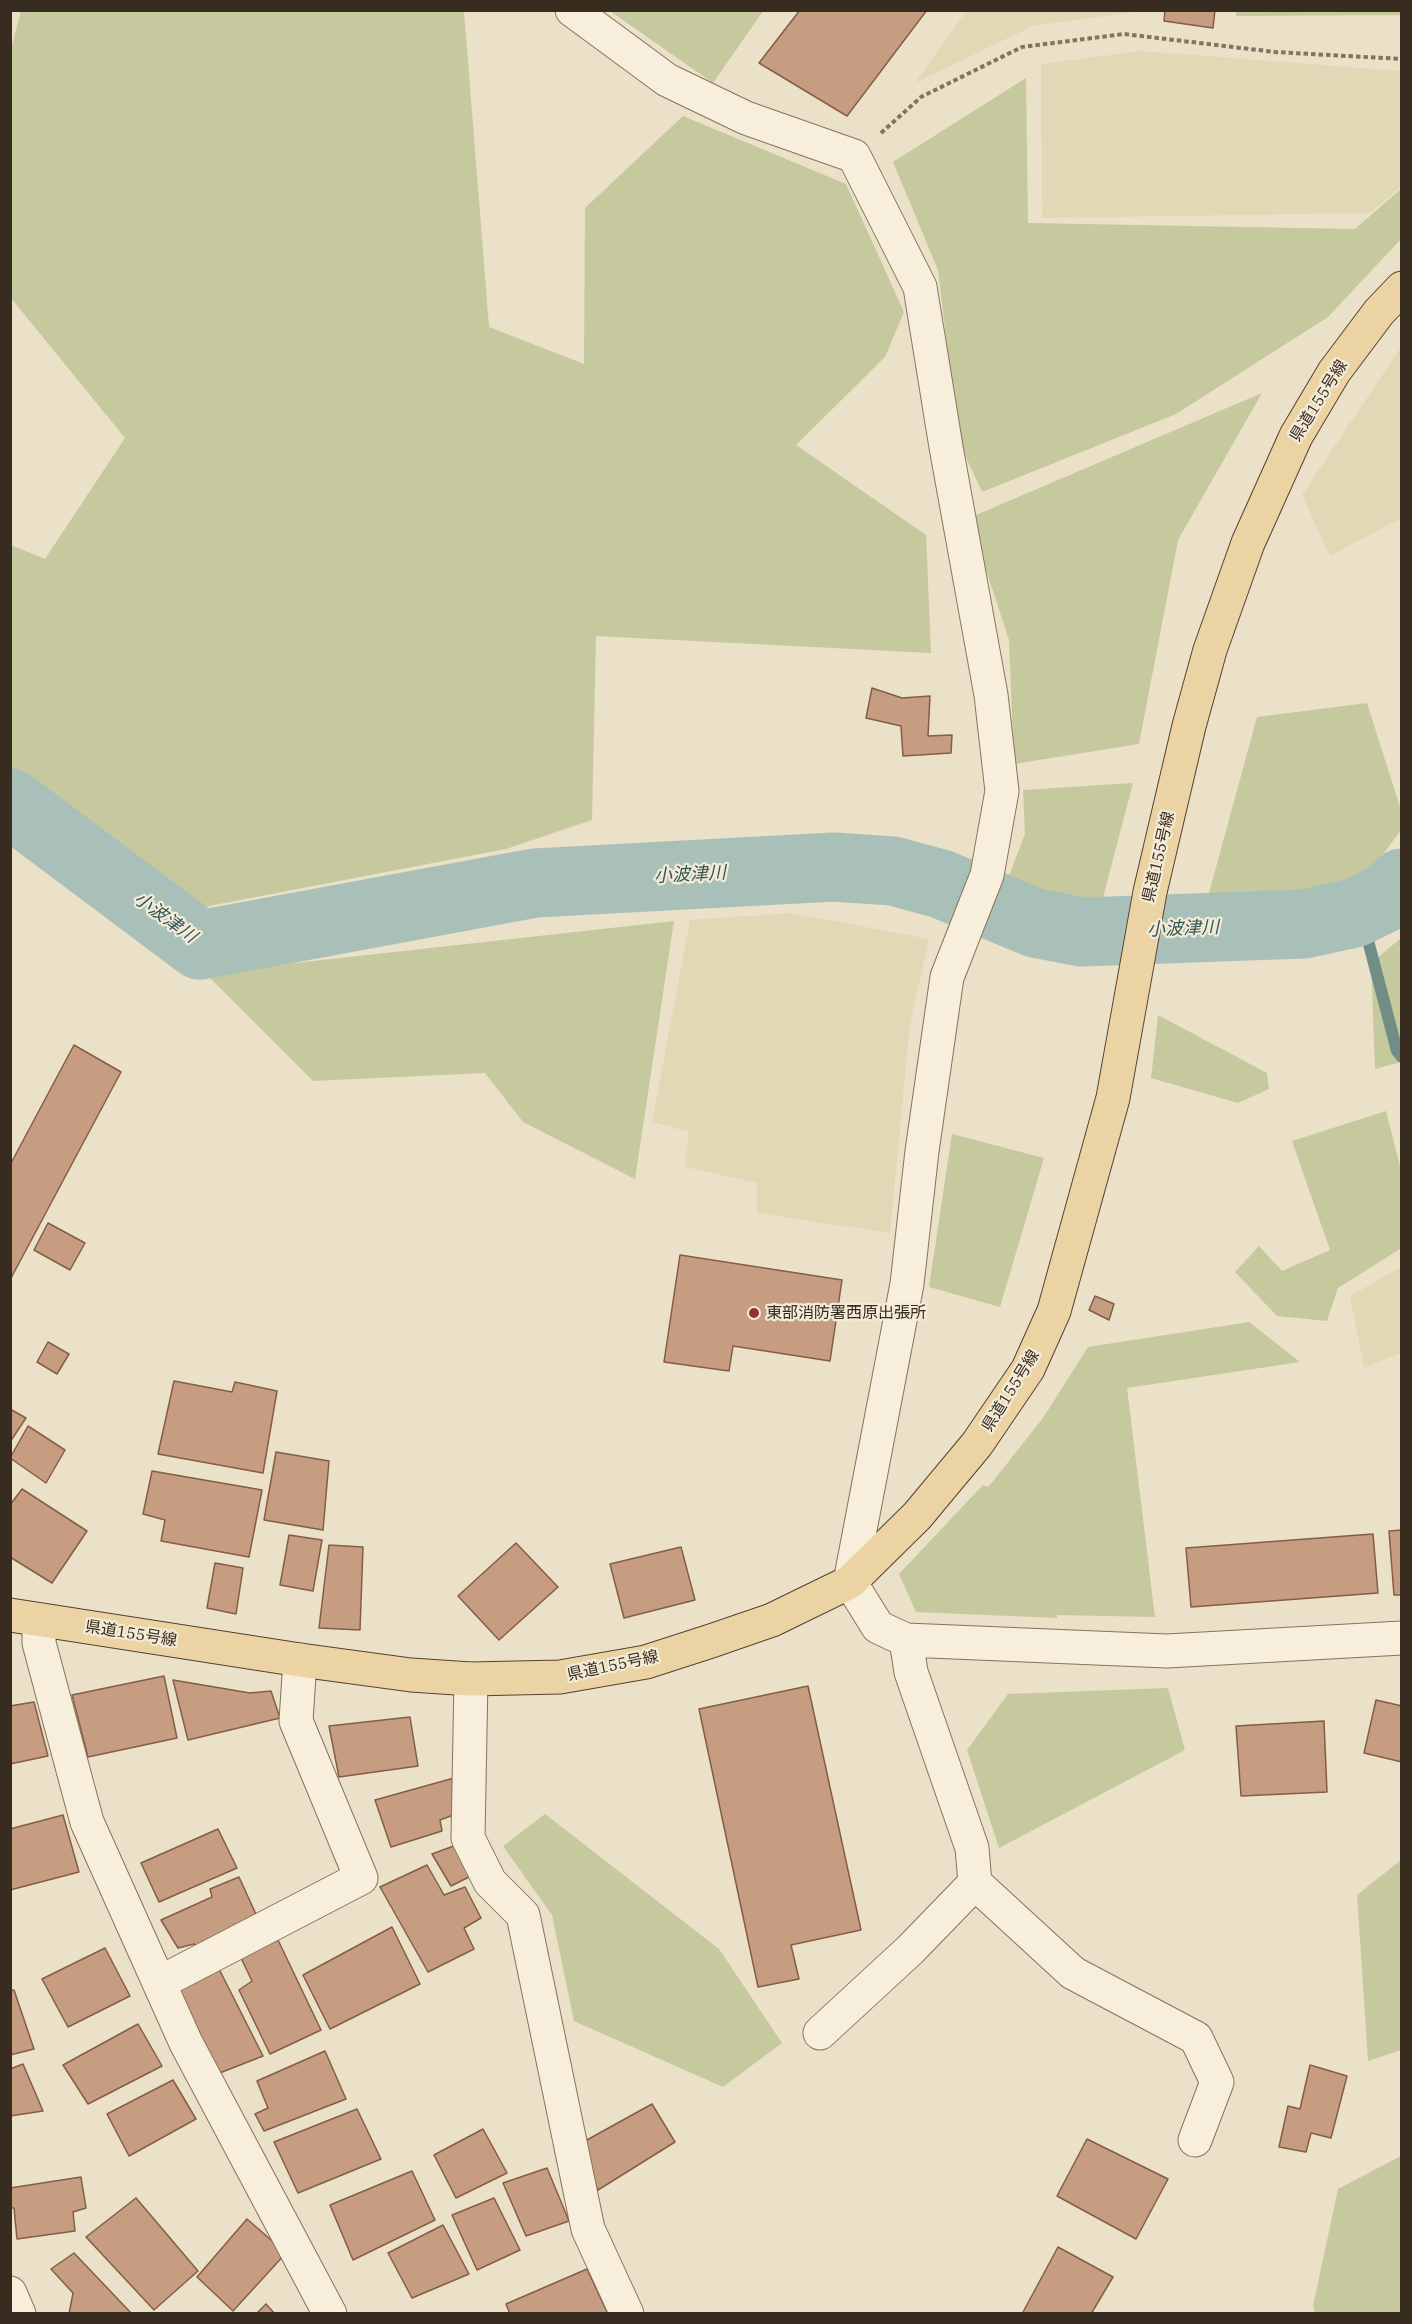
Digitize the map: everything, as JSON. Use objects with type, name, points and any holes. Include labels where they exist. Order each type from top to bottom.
[{"type":"main road","name":"県道155号線","points":[[25,1617],[300,1660],[471,1679],[560,1677],[646,1662],[772,1620],[850,1582],[917,1516],[977,1444],[1028,1369],[1054,1311],[1113,1098],[1150,892],[1189,726],[1210,650],[1248,543],[1296,436],[1329,381],[1379,312],[1401,288]]},
{"type":"street","points":[[572,10],[667,80],[746,117],[854,156],[920,287],[946,447],[991,695],[1002,792],[987,875],[947,977],[922,1151],[907,1284],[850,1582],[878,1627],[906,1640],[1167,1652],[1401,1638]]},
{"type":"street","points":[[25,1617],[39,1643],[87,1822],[186,2043],[330,2313]]},
{"type":"street","points":[[906,1640],[911,1672],[972,1848],[975,1883],[1072,1974],[1196,2038],[1217,2082],[1195,2140]]},
{"type":"street","points":[[159,1983],[361,1878],[296,1721],[300,1660]]},
{"type":"street","points":[[471,1679],[468,1838],[490,1882],[523,1915],[588,2229],[627,2313]]},
{"type":"street","points":[[820,2033],[910,1950],[975,1883]]},
{"type":"street","points":[[10,2293],[19,2313]]},
{"type":"path","points":[[854,156],[921,97],[1022,47],[1124,33],[1275,52],[1401,59]]},
{"type":"shaded area","points":[[967,10],[1141,11],[1033,26],[915,83]]},
{"type":"shaded area","points":[[1142,51],[1401,71],[1401,187],[1370,213],[1042,218],[1041,64]]},
{"type":"shaded area","points":[[1401,347],[1401,518],[1330,556],[1302,495]]},
{"type":"shaded area","points":[[791,913],[929,939],[910,1023],[890,1233],[757,1213],[757,1183],[685,1167],[689,1132],[652,1122],[690,920]]},
{"type":"shaded area","points":[[1401,1267],[1401,1353],[1364,1368],[1350,1296]]},
{"type":"green space","points":[[1401,10],[1401,15],[1236,16],[1236,11]]},
{"type":"green space","points":[[21,11],[464,11],[489,327],[584,364],[585,208],[683,116],[846,184],[904,312],[885,357],[796,445],[926,535],[931,653],[596,636],[592,820],[506,849],[183,911],[11,775],[11,545],[45,559],[125,438],[11,298],[10,53]]},
{"type":"green space","points":[[610,11],[763,11],[713,83]]},
{"type":"green space","points":[[1026,78],[1028,223],[1355,229],[1401,189],[1401,239],[1328,317],[1176,414],[982,492],[958,440],[938,270],[893,162]]},
{"type":"green space","points":[[1262,393],[1178,540],[1139,744],[1014,764],[1009,640],[969,518]]},
{"type":"green space","points":[[1367,703],[1401,810],[1401,830],[1318,942],[1197,937],[1257,717]]},
{"type":"green space","points":[[1133,783],[1088,955],[986,936],[1025,834],[1023,790]]},
{"type":"green space","points":[[674,921],[635,1179],[523,1122],[485,1073],[313,1081],[205,973]]},
{"type":"green space","points":[[1401,938],[1401,1062],[1375,1069],[1371,963]]},
{"type":"green space","points":[[1158,1015],[1267,1073],[1269,1089],[1238,1103],[1151,1078]]},
{"type":"green space","points":[[1386,1111],[1401,1170],[1400,1249],[1338,1288],[1327,1321],[1277,1316],[1235,1272],[1259,1246],[1282,1271],[1330,1250],[1292,1141]]},
{"type":"green space","points":[[952,1134],[1044,1158],[1000,1307],[929,1287]]},
{"type":"green space","points":[[1249,1322],[1300,1362],[1127,1388],[1155,1617],[1057,1615],[1057,1618],[916,1612],[899,1574],[983,1485],[988,1487],[994,1480],[1043,1418],[1088,1347]]},
{"type":"green space","points":[[1168,1688],[1185,1750],[999,1848],[967,1750],[1008,1694]]},
{"type":"green space","points":[[545,1814],[719,1949],[782,2043],[723,2087],[574,2021],[552,1915],[503,1846]]},
{"type":"green space","points":[[1401,1860],[1401,2050],[1368,2061],[1357,1895]]},
{"type":"green space","points":[[1401,2156],[1401,2313],[1315,2313],[1313,2306],[1338,2189]]},
{"type":"building","points":[[800,10],[927,10],[847,116],[759,63]]},
{"type":"building","points":[[1165,10],[1215,10],[1213,28],[1164,21]]},
{"type":"building","points":[[872,688],[902,698],[930,696],[928,736],[952,735],[951,753],[903,756],[901,726],[866,718]]},
{"type":"building","points":[[74,1045],[121,1072],[10,1280],[10,1165]]},
{"type":"building","points":[[48,1223],[85,1243],[70,1270],[34,1250]]},
{"type":"building","name":"東部消防署西原出張所","points":[[680,1255],[842,1280],[830,1361],[733,1346],[729,1371],[664,1362]]},
{"type":"building","points":[[1095,1296],[1114,1304],[1109,1320],[1089,1310]]},
{"type":"building","points":[[48,1342],[69,1354],[57,1374],[37,1362]]},
{"type":"building","points":[[174,1381],[232,1392],[235,1382],[277,1391],[263,1473],[158,1454]]},
{"type":"building","points":[[10,1409],[26,1418],[10,1442]]},
{"type":"building","points":[[28,1426],[65,1450],[46,1483],[10,1458]]},
{"type":"building","points":[[276,1452],[329,1461],[323,1530],[264,1520]]},
{"type":"building","points":[[152,1471],[262,1490],[249,1557],[161,1541],[165,1520],[143,1514]]},
{"type":"building","points":[[22,1489],[87,1531],[52,1583],[10,1557],[10,1505]]},
{"type":"building","points":[[1402,1530],[1402,1595],[1394,1595],[1389,1531]]},
{"type":"building","points":[[1373,1534],[1378,1593],[1191,1607],[1186,1548]]},
{"type":"building","points":[[289,1535],[322,1540],[313,1591],[280,1585]]},
{"type":"building","points":[[516,1543],[558,1587],[499,1640],[458,1596]]},
{"type":"building","points":[[329,1545],[363,1547],[360,1630],[319,1628]]},
{"type":"building","points":[[681,1547],[695,1600],[624,1618],[610,1564]]},
{"type":"building","points":[[215,1563],[243,1568],[236,1614],[207,1608]]},
{"type":"building","points":[[164,1676],[177,1738],[88,1757],[72,1695]]},
{"type":"building","points":[[173,1680],[250,1693],[271,1691],[280,1718],[188,1740]]},
{"type":"building","points":[[808,1686],[861,1930],[791,1945],[799,1979],[758,1987],[699,1709]]},
{"type":"building","points":[[1376,1700],[1402,1706],[1402,1762],[1364,1753]]},
{"type":"building","points":[[34,1702],[48,1756],[10,1764],[10,1706]]},
{"type":"building","points":[[410,1717],[418,1766],[339,1777],[329,1726]]},
{"type":"building","points":[[1324,1721],[1327,1792],[1241,1796],[1236,1726]]},
{"type":"building","points":[[454,1778],[456,1814],[440,1820],[442,1831],[391,1847],[375,1800]]},
{"type":"building","points":[[63,1815],[79,1872],[10,1890],[10,1829]]},
{"type":"building","points":[[218,1829],[237,1868],[159,1902],[141,1863]]},
{"type":"building","points":[[459,1844],[475,1874],[451,1886],[432,1854]]},
{"type":"building","points":[[427,1865],[444,1895],[465,1887],[481,1918],[464,1928],[474,1949],[428,1972],[380,1887]]},
{"type":"building","points":[[239,1877],[260,1923],[201,1955],[194,1944],[178,1948],[161,1920],[212,1897],[210,1889]]},
{"type":"building","points":[[392,1927],[420,1984],[330,2029],[303,1975]]},
{"type":"building","points":[[278,1940],[321,2030],[270,2054],[239,1990],[252,1981],[240,1956]]},
{"type":"building","points":[[105,1948],[130,1996],[68,2027],[42,1979]]},
{"type":"building","points":[[217,1965],[263,2056],[212,2076],[170,1986]]},
{"type":"building","points":[[14,1990],[34,2049],[10,2055],[10,1991]]},
{"type":"building","points":[[138,2024],[162,2066],[88,2104],[63,2065]]},
{"type":"building","points":[[325,2051],[346,2099],[264,2131],[255,2114],[268,2108],[257,2081]]},
{"type":"building","points":[[23,2064],[43,2111],[10,2116],[10,2069]]},
{"type":"building","points":[[1310,2065],[1347,2076],[1331,2138],[1311,2133],[1306,2152],[1279,2147],[1288,2106],[1300,2109]]},
{"type":"building","points":[[173,2080],[196,2119],[129,2156],[107,2114]]},
{"type":"building","points":[[652,2104],[675,2142],[598,2190],[576,2146]]},
{"type":"building","points":[[357,2109],[381,2159],[298,2193],[274,2142]]},
{"type":"building","points":[[483,2129],[507,2173],[456,2198],[434,2155]]},
{"type":"building","points":[[1087,2139],[1168,2179],[1136,2239],[1057,2196]]},
{"type":"building","points":[[547,2168],[569,2221],[526,2236],[503,2183]]},
{"type":"building","points":[[412,2171],[435,2220],[353,2260],[330,2205]]},
{"type":"building","points":[[81,2177],[86,2208],[73,2212],[75,2231],[17,2239],[14,2208],[10,2208],[10,2188]]},
{"type":"building","points":[[136,2198],[198,2271],[154,2310],[86,2237]]},
{"type":"building","points":[[494,2198],[520,2250],[477,2270],[452,2215]]},
{"type":"building","points":[[247,2219],[286,2253],[233,2311],[197,2277]]},
{"type":"building","points":[[443,2225],[469,2274],[412,2298],[388,2253]]},
{"type":"building","points":[[1058,2247],[1113,2277],[1091,2314],[1022,2314]]},
{"type":"building","points":[[74,2253],[132,2314],[69,2314],[73,2293],[51,2269]]},
{"type":"building","points":[[587,2269],[608,2314],[510,2314],[506,2304]]},
{"type":"building","points":[[266,2304],[275,2314],[256,2314]]},
{"type":"waterway","name":"小波津川","points":[[10,803],[200,945],[535,883],[834,867],[893,871],[941,884],[1035,923],[1082,932],[1304,924],[1354,913],[1385,898],[1402,883]]},
{"type":"waterway","points":[[1360,910],[1397,1051],[1402,1057]]},
{"type":"place","name":"東部消防署西原出張所","points":[[754,1313]]}]
